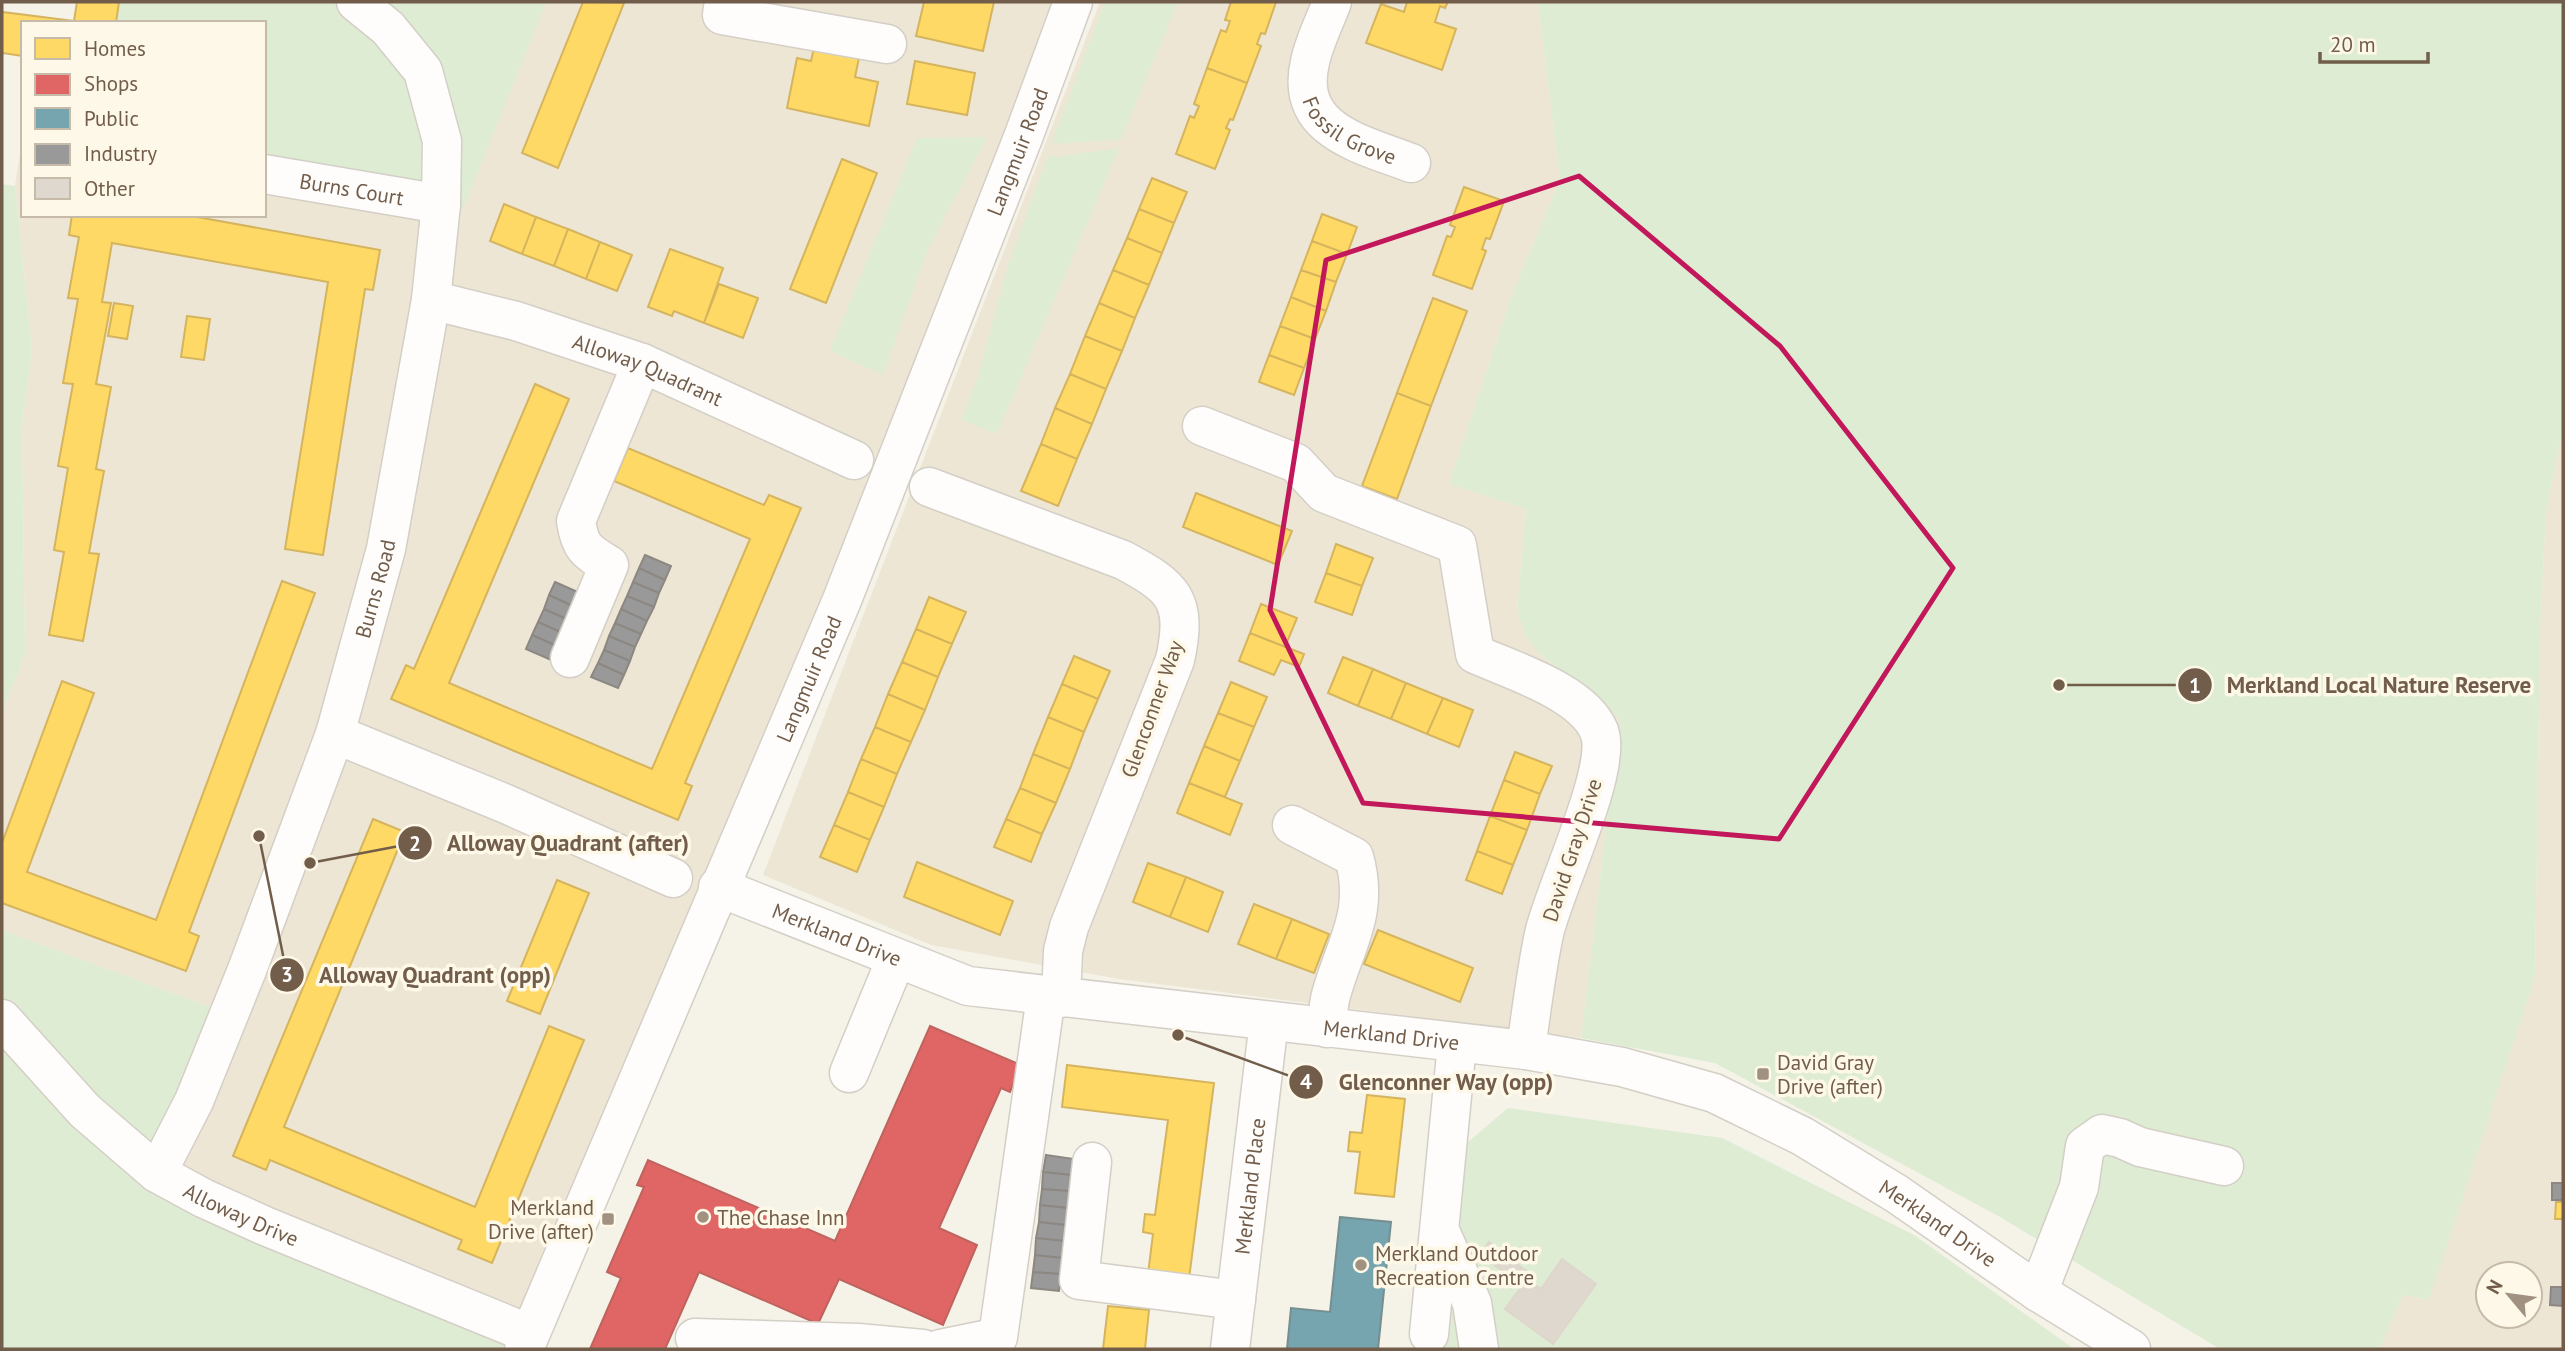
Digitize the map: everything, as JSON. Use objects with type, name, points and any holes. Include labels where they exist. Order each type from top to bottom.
[{"type":"street","name":"Burns Road","points":[[157,1173],[199,1088],[247,970],[335,734],[386,549],[431,300],[441,204],[442,141],[423,71],[388,28],[356,2]]},
{"type":"street","points":[[724,2],[722,15],[887,44]]},
{"type":"street","name":"Langmuir Road","points":[[527,1342],[842,600],[1024,135],[1073,2]]},
{"type":"street","name":"Fossil Grove","points":[[1332,2],[1310,62],[1307,82],[1312,104],[1322,121],[1338,134],[1411,163]]},
{"type":"street","name":"Burns Court","points":[[266,174],[441,204]]},
{"type":"street","name":"Alloway Quadrant","points":[[431,300],[516,321],[642,363],[853,460]]},
{"type":"street","points":[[570,657],[609,565],[589,553],[579,542],[576,521],[642,363]]},
{"type":"street","name":"David Gray Drive","points":[[1202,426],[1296,463],[1324,493],[1457,545],[1475,654],[1558,691],[1584,708],[1599,730],[1601,761],[1595,787],[1544,934],[1526,1050]]},
{"type":"street","name":"Glenconner Way","points":[[929,487],[1123,560],[1165,585],[1174,600],[1181,621],[1175,660],[1069,927],[1054,997],[998,1337],[940,1349]]},
{"type":"street","points":[[335,734],[506,804],[673,878]]},
{"type":"street","points":[[1292,825],[1353,857],[1360,880],[1360,901],[1349,944],[1330,997],[1327,1028]]},
{"type":"street","name":"Merkland Drive","points":[[718,887],[968,986],[1526,1050],[1622,1067],[1714,1093],[1802,1136],[1897,1194],[2038,1292],[2132,1349]]},
{"type":"street","points":[[849,1073],[896,959]]},
{"type":"street","name":"Merkland Place","points":[[1230,1349],[1269,1021]]},
{"type":"street","name":"Alloway Drive","points":[[4,1026],[85,1111],[157,1173],[203,1198],[527,1342]]},
{"type":"street","points":[[1429,1335],[1457,1044]]},
{"type":"street","points":[[2038,1292],[2079,1187],[2085,1146],[2102,1134],[2140,1147],[2224,1166]]},
{"type":"street","points":[[1092,1162],[1079,1280],[1236,1300]]},
{"type":"street","points":[[1439,1230],[1472,1303],[1479,1349]]},
{"type":"street","points":[[695,1338],[858,1343],[923,1349]]},
{"type":"highlighted area","points":[[1579,176],[1780,346],[1953,568],[1779,839],[1363,803],[1270,610],[1326,260]]},
{"type":"shaded area","points":[[541,2],[1073,2],[530,1334],[157,1173],[229,1014],[2,930],[2,713],[25,654],[22,425],[32,350],[15,186],[21,147],[21,217],[266,217],[266,173],[545,3]]},
{"type":"shaded area","points":[[1100,2],[1538,2],[1560,180],[1514,290],[1449,484],[1526,509],[1517,610],[1538,652],[1619,718],[1581,1038],[1119,979],[931,945],[763,875]]},
{"type":"shaded area","points":[[2563,428],[2563,1349],[2380,1349],[2403,1295],[2428,1300],[2535,977],[2540,630],[2546,511]]},
{"type":"green space","points":[[119,2],[546,3],[463,209],[266,174],[266,21],[116,21]]},
{"type":"green space","points":[[1105,2],[1178,2],[1121,139],[1058,144],[1052,142]]},
{"type":"green space","points":[[1538,2],[2563,2],[2563,428],[2546,511],[2540,630],[2535,977],[2429,1300],[2403,1295],[2380,1349],[2220,1349],[2000,1217],[1715,1063],[1581,1038],[1619,718],[1538,652],[1525,635],[1517,610],[1526,509],[1449,484],[1514,290],[1560,180]]},
{"type":"green space","points":[[987,137],[928,249],[883,375],[830,351],[917,138]]},
{"type":"green space","points":[[1119,148],[997,434],[961,420],[978,376],[1008,265],[1048,155],[1054,157]]},
{"type":"green space","points":[[2,184],[15,186],[32,350],[22,425],[25,654],[2,713]]},
{"type":"green space","points":[[2,930],[229,1014],[157,1172],[524,1349],[2,1349]]},
{"type":"green space","points":[[1508,1108],[1722,1138],[1914,1235],[2074,1349],[1444,1349],[1460,1232],[1461,1148]]},
{"type":"building: Homes","points":[[77,2],[119,2],[116,21],[74,21]]},
{"type":"building: Homes","points":[[583,2],[624,3],[558,168],[522,153]]},
{"type":"building: Homes","points":[[924,2],[994,2],[983,51],[916,36]]},
{"type":"building: Homes","points":[[1231,2],[1276,2],[1265,34],[1261,33],[1257,44],[1261,46],[1247,83],[1207,68],[1221,30],[1226,32],[1230,21],[1225,20]]},
{"type":"building: Homes","points":[[1407,2],[1448,2],[1445,8],[1440,6],[1435,22],[1456,29],[1442,70],[1366,43],[1381,4],[1404,12]]},
{"type":"building: Homes","points":[[2,12],[74,21],[21,21],[21,56],[2,53]]},
{"type":"building: Homes","points":[[814,48],[859,58],[855,77],[878,82],[869,126],[787,108],[797,58],[811,61]]},
{"type":"building: Homes","points":[[915,61],[975,73],[967,115],[907,104]]},
{"type":"building: Homes","points":[[1207,68],[1247,83],[1233,120],[1230,119],[1226,128],[1230,130],[1215,169],[1176,154],[1190,116],[1194,118],[1199,106],[1194,104]]},
{"type":"building: Homes","points":[[842,159],[877,173],[826,303],[790,289]]},
{"type":"building: Homes","points":[[1152,178],[1187,192],[1174,223],[1139,209]]},
{"type":"building: Homes","points":[[1464,187],[1504,201],[1490,239],[1486,238],[1482,249],[1486,251],[1472,289],[1433,275],[1447,236],[1451,237],[1455,227],[1450,225]]},
{"type":"building: Homes","points":[[504,204],[536,217],[522,254],[490,241]]},
{"type":"building: Homes","points":[[1139,209],[1174,223],[1162,253],[1127,238]]},
{"type":"building: Homes","points":[[1322,214],[1357,227],[1347,254],[1312,241]]},
{"type":"building: Homes","points":[[72,217],[197,217],[380,250],[373,290],[365,289],[323,555],[285,549],[328,282],[112,243],[102,302],[111,303],[96,384],[111,387],[96,469],[104,471],[89,553],[99,554],[83,641],[49,635],[64,552],[54,550],[68,468],[58,466],[73,384],[63,383],[78,299],[68,298],[79,237],[69,235]]},
{"type":"building: Homes","points":[[536,217],[568,229],[554,266],[522,254]]},
{"type":"building: Homes","points":[[568,229],[600,242],[586,279],[554,266]]},
{"type":"building: Homes","points":[[1127,238],[1162,253],[1149,285],[1113,270]]},
{"type":"building: Homes","points":[[1312,241],[1347,254],[1336,282],[1301,270]]},
{"type":"building: Homes","points":[[600,242],[632,255],[617,291],[586,279]]},
{"type":"building: Homes","points":[[670,249],[723,268],[704,323],[674,311],[672,316],[648,307]]},
{"type":"building: Homes","points":[[1113,270],[1149,285],[1135,318],[1099,303]]},
{"type":"building: Homes","points":[[1301,270],[1336,282],[1326,311],[1291,297]]},
{"type":"building: Homes","points":[[719,284],[758,298],[743,338],[704,323]]},
{"type":"building: Homes","points":[[1291,297],[1326,311],[1315,339],[1280,326]]},
{"type":"building: Homes","points":[[1433,298],[1467,311],[1431,406],[1397,393]]},
{"type":"building: Homes","points":[[114,303],[133,306],[127,339],[108,336]]},
{"type":"building: Homes","points":[[1099,303],[1135,318],[1122,351],[1085,336]]},
{"type":"building: Homes","points":[[187,316],[210,319],[204,360],[181,357]]},
{"type":"building: Homes","points":[[1280,326],[1315,339],[1304,368],[1269,355]]},
{"type":"building: Homes","points":[[1085,336],[1122,351],[1106,389],[1070,374]]},
{"type":"building: Homes","points":[[1269,355],[1304,368],[1294,395],[1259,382]]},
{"type":"building: Homes","points":[[1070,374],[1106,389],[1092,424],[1055,408]]},
{"type":"building: Homes","points":[[535,384],[569,399],[449,683],[652,769],[750,539],[614,481],[628,448],[764,505],[769,495],[801,508],[685,783],[692,786],[678,820],[391,699],[406,665],[414,669]]},
{"type":"building: Homes","points":[[1397,393],[1431,406],[1397,499],[1362,486]]},
{"type":"building: Homes","points":[[1055,408],[1092,424],[1077,459],[1041,444]]},
{"type":"building: Homes","points":[[1041,444],[1077,459],[1058,506],[1021,491]]},
{"type":"building: Homes","points":[[1196,493],[1292,531],[1278,565],[1183,527]]},
{"type":"building: Homes","points":[[1336,544],[1373,558],[1362,586],[1326,573]]},
{"type":"building: Homes","points":[[1326,573],[1362,586],[1352,615],[1315,602]]},
{"type":"building: Homes","points":[[282,581],[315,593],[189,932],[199,936],[186,971],[2,903],[2,843],[62,681],[94,693],[27,872],[156,920]]},
{"type":"building: Homes","points":[[929,597],[966,612],[952,644],[916,629]]},
{"type":"building: Homes","points":[[1261,604],[1297,618],[1285,647],[1250,633]]},
{"type":"building: Homes","points":[[916,629],[952,644],[938,677],[902,662]]},
{"type":"building: Homes","points":[[1250,633],[1304,654],[1299,667],[1281,660],[1274,675],[1239,661]]},
{"type":"building: Homes","points":[[1074,656],[1110,671],[1098,699],[1062,684]]},
{"type":"building: Homes","points":[[1343,657],[1373,669],[1358,706],[1328,693]]},
{"type":"building: Homes","points":[[902,662],[938,677],[925,710],[888,694]]},
{"type":"building: Homes","points":[[1373,669],[1406,683],[1391,719],[1358,706]]},
{"type":"building: Homes","points":[[1231,682],[1267,697],[1254,727],[1218,713]]},
{"type":"building: Homes","points":[[1406,683],[1443,698],[1427,734],[1391,719]]},
{"type":"building: Homes","points":[[1062,684],[1098,699],[1084,732],[1048,717]]},
{"type":"building: Homes","points":[[888,694],[925,710],[911,742],[875,727]]},
{"type":"building: Homes","points":[[1443,698],[1473,710],[1459,747],[1427,734]]},
{"type":"building: Homes","points":[[1218,713],[1254,727],[1240,761],[1204,746]]},
{"type":"building: Homes","points":[[1048,717],[1084,732],[1070,769],[1033,754]]},
{"type":"building: Homes","points":[[875,727],[911,742],[897,774],[861,759]]},
{"type":"building: Homes","points":[[1204,746],[1240,761],[1225,797],[1189,783]]},
{"type":"building: Homes","points":[[1515,752],[1552,766],[1540,794],[1504,780]]},
{"type":"building: Homes","points":[[1033,754],[1070,769],[1056,803],[1020,788]]},
{"type":"building: Homes","points":[[861,759],[897,774],[884,807],[848,792]]},
{"type":"building: Homes","points":[[1504,780],[1540,794],[1527,830],[1490,816]]},
{"type":"building: Homes","points":[[1189,783],[1242,804],[1230,835],[1177,813]]},
{"type":"building: Homes","points":[[1020,788],[1056,803],[1042,834],[1006,819]]},
{"type":"building: Homes","points":[[848,792],[884,807],[870,840],[834,825]]},
{"type":"building: Homes","points":[[1490,816],[1527,830],[1513,865],[1477,851]]},
{"type":"building: Homes","points":[[373,819],[405,832],[284,1127],[475,1207],[549,1026],[584,1040],[492,1263],[458,1249],[462,1240],[270,1160],[266,1170],[233,1156]]},
{"type":"building: Homes","points":[[1006,819],[1042,834],[1031,862],[994,847]]},
{"type":"building: Homes","points":[[834,825],[870,840],[857,872],[820,857]]},
{"type":"building: Homes","points":[[1477,851],[1513,865],[1502,894],[1466,880]]},
{"type":"building: Homes","points":[[917,862],[1013,901],[1000,935],[904,897]]},
{"type":"building: Homes","points":[[1148,863],[1186,877],[1170,917],[1133,902]]},
{"type":"building: Homes","points":[[1186,877],[1223,892],[1208,932],[1170,917]]},
{"type":"building: Homes","points":[[557,880],[589,893],[540,1014],[507,1001]]},
{"type":"building: Homes","points":[[1254,904],[1292,919],[1276,959],[1238,944]]},
{"type":"building: Homes","points":[[1292,919],[1329,934],[1314,973],[1276,959]]},
{"type":"building: Homes","points":[[1378,930],[1473,968],[1460,1002],[1364,964]]},
{"type":"building: Homes","points":[[1067,1065],[1214,1083],[1189,1279],[1148,1274],[1153,1234],[1143,1232],[1145,1214],[1155,1215],[1168,1120],[1062,1107]]},
{"type":"building: Homes","points":[[1367,1095],[1405,1099],[1394,1197],[1355,1193],[1360,1152],[1348,1151],[1350,1132],[1362,1133]]},
{"type":"building: Homes","points":[[2556,1202],[2563,1202],[2563,1219],[2555,1219]]},
{"type":"building: Homes","points":[[1108,1306],[1149,1310],[1145,1349],[1103,1349]]},
{"type":"building: Shops","points":[[930,1026],[1021,1065],[1010,1092],[1001,1088],[939,1228],[977,1245],[943,1325],[839,1279],[818,1324],[699,1272],[665,1349],[590,1349],[621,1278],[607,1272],[644,1187],[637,1185],[648,1160],[835,1241]]},
{"type":"building: Public","name":"Merkland Outdoor Recreation Centre","points":[[1340,1217],[1391,1222],[1378,1349],[1287,1349],[1291,1308],[1330,1312]]},
{"type":"building: Industry","points":[[645,555],[671,566],[665,580],[639,568]]},
{"type":"building: Industry","points":[[639,568],[665,580],[659,593],[633,582]]},
{"type":"building: Industry","points":[[555,582],[580,593],[575,607],[549,595]]},
{"type":"building: Industry","points":[[633,582],[659,593],[654,607],[627,596]]},
{"type":"building: Industry","points":[[549,595],[575,607],[569,620],[544,609]]},
{"type":"building: Industry","points":[[627,596],[654,607],[647,621],[621,609]]},
{"type":"building: Industry","points":[[544,609],[569,620],[563,633],[538,622]]},
{"type":"building: Industry","points":[[621,609],[647,621],[641,634],[615,623]]},
{"type":"building: Industry","points":[[538,622],[563,633],[557,646],[532,635]]},
{"type":"building: Industry","points":[[615,623],[641,634],[635,647],[609,636]]},
{"type":"building: Industry","points":[[532,635],[557,646],[551,660],[526,649]]},
{"type":"building: Industry","points":[[609,636],[635,647],[630,661],[604,650]]},
{"type":"building: Industry","points":[[604,650],[630,661],[624,675],[598,663]]},
{"type":"building: Industry","points":[[598,663],[624,675],[618,688],[591,677]]},
{"type":"building: Industry","points":[[1046,1155],[1074,1159],[1072,1175],[1043,1172]]},
{"type":"building: Industry","points":[[1043,1172],[1072,1175],[1070,1191],[1042,1189]]},
{"type":"building: Industry","points":[[2552,1183],[2563,1183],[2563,1200],[2552,1200]]},
{"type":"building: Industry","points":[[1042,1189],[1070,1191],[1068,1208],[1040,1205]]},
{"type":"building: Industry","points":[[1040,1205],[1068,1208],[1066,1225],[1039,1222]]},
{"type":"building: Industry","points":[[1039,1222],[1066,1225],[1065,1241],[1036,1238]]},
{"type":"building: Industry","points":[[1036,1238],[1065,1241],[1063,1258],[1035,1255]]},
{"type":"building: Industry","points":[[1035,1255],[1063,1258],[1061,1274],[1033,1272]]},
{"type":"building: Industry","points":[[1033,1272],[1061,1274],[1059,1291],[1031,1288]]},
{"type":"building: Industry","points":[[2551,1287],[2563,1287],[2563,1306],[2550,1305]]},
{"type":"building: Other","points":[[1489,1242],[1526,1271],[1517,1282],[1480,1254]]},
{"type":"building: Other","points":[[1562,1259],[1596,1284],[1553,1344],[1505,1309],[1527,1279],[1541,1289]]},
{"type":"place","name":"Merkland Local Nature Reserve","points":[[2059,685]]},
{"type":"place","name":"Alloway Quadrant (opp)","points":[[259,836]]},
{"type":"place","name":"Alloway Quadrant (after)","points":[[310,863]]},
{"type":"place","name":"Glenconner Way (opp)","points":[[1178,1035]]},
{"type":"place","name":"David Gray Drive (after)","points":[[1763,1074]]},
{"type":"place","name":"The Chase Inn","points":[[703,1217]]},
{"type":"place","name":"Merkland Drive (after)","points":[[608,1219]]},
{"type":"place","name":"Merkland Outdoor Recreation Centre","points":[[1361,1265]]}]
